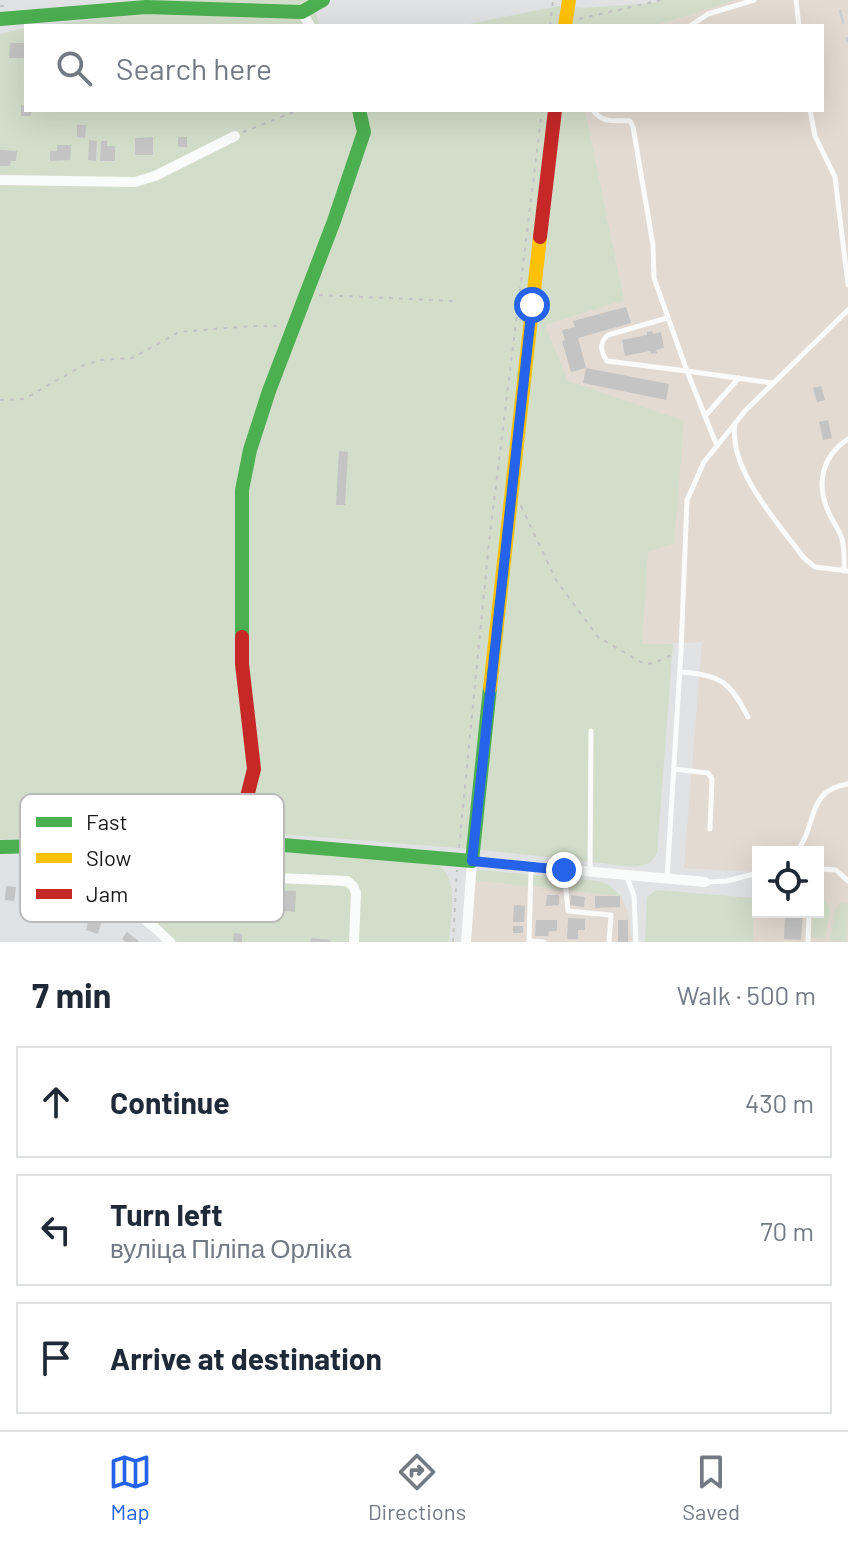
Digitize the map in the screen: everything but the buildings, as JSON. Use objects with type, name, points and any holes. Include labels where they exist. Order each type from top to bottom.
[{"type":"street","points":[[0,19],[146,2],[302,12],[322,0]]},
{"type":"street","points":[[558,24],[569,0]]},
{"type":"street","points":[[302,12],[309,24]]},
{"type":"street","points":[[248,794],[254,769],[242,664],[242,490],[250,450],[364,132],[359,112]]},
{"type":"street","points":[[466,942],[465,860],[555,112]]},
{"type":"street","points":[[0,180],[135,182],[155,176],[207,147],[235,136]]},
{"type":"street","points":[[284,845],[705,882]]},
{"type":"street","points":[[0,847],[20,846]]},
{"type":"street","points":[[284,878],[347,881],[353,886],[356,893],[354,942]]},
{"type":"street","points":[[149,922],[170,942]]},
{"type":"lane","points":[[693,24],[708,14],[754,0]]},
{"type":"lane","points":[[796,0],[799,24]]},
{"type":"lane","points":[[594,112],[599,118],[613,122],[630,121],[633,127],[653,245],[654,278],[717,446]]},
{"type":"lane","points":[[810,112],[815,136],[835,177],[848,285]]},
{"type":"lane","points":[[667,880],[687,500],[704,462],[735,423],[848,310]]},
{"type":"lane","points":[[667,318],[608,335],[602,340],[603,355],[607,361],[773,383]]},
{"type":"lane","points":[[705,416],[739,378]]},
{"type":"lane","points":[[735,423],[732,438],[743,472],[794,543],[815,567],[846,571],[841,536],[826,507],[820,485],[828,457],[848,439]]},
{"type":"lane","points":[[680,672],[716,676],[734,692],[748,717]]},
{"type":"lane","points":[[590,873],[591,731]]},
{"type":"lane","points":[[674,769],[708,773],[712,779],[710,829]]},
{"type":"lane","points":[[801,846],[817,801],[826,792],[848,784]]},
{"type":"lane","points":[[531,867],[529,942],[544,942]]},
{"type":"lane","points":[[824,869],[836,870],[848,881]]},
{"type":"lane","points":[[564,870],[568,911],[611,915],[609,942]]},
{"type":"lane","points":[[705,882],[727,881],[752,875]]},
{"type":"lane","points":[[627,877],[634,896],[636,942]]},
{"type":"lane","points":[[808,942],[809,918]]},
{"type":"path","points":[[553,0],[558,24]]},
{"type":"path","points":[[562,24],[661,0]]},
{"type":"path","points":[[235,136],[294,112]]},
{"type":"path","points":[[453,942],[465,860],[489,542],[542,112]]},
{"type":"path","points":[[310,294],[454,301]]},
{"type":"path","points":[[0,400],[24,399],[82,366],[100,360],[132,358],[179,332],[294,326]]},
{"type":"path","points":[[511,488],[556,580],[598,637],[644,664],[681,651]]},
{"type":"shaded area","points":[[736,0],[848,0],[848,942],[753,942],[753,918],[824,918],[824,846],[752,846],[752,872],[684,868],[702,642],[642,645],[648,550],[684,421],[567,381],[545,325],[624,299],[585,112],[824,112],[824,24],[659,24]]},
{"type":"shaded area","points":[[471,880],[621,896],[628,913],[632,942],[466,942]]},
{"type":"green space","points":[[148,0],[312,0],[318,24],[56,24],[139,14]]},
{"type":"green space","points":[[661,0],[736,0],[659,24],[469,24],[559,6],[584,8]]},
{"type":"green space","points":[[24,28],[24,112],[585,112],[624,300],[545,325],[568,381],[684,421],[674,544],[648,551],[642,644],[673,644],[657,853],[650,863],[636,867],[482,850],[284,834],[284,794],[20,794],[20,838],[0,839],[0,34]]},
{"type":"green space","points":[[284,851],[433,862],[448,876],[451,886],[449,942],[178,942],[158,924],[284,922]]},
{"type":"green space","points":[[471,869],[598,881],[609,885],[621,896],[471,880]]},
{"type":"green space","points":[[656,890],[752,898],[753,942],[645,942],[647,897]]},
{"type":"green space","points":[[826,901],[830,910],[825,939],[811,937],[813,918],[824,918]]},
{"type":"green space","points":[[840,903],[848,904],[847,942],[830,940],[835,910]]},
{"type":"railway","points":[[840,10],[848,42]]},
{"type":"traffic: fast","points":[[0,19],[146,7],[302,12],[323,0]]},
{"type":"traffic: fast","points":[[242,637],[242,490],[250,450],[364,132],[359,112]]},
{"type":"traffic: fast","points":[[284,845],[472,861],[490,688]]},
{"type":"traffic: fast","points":[[0,847],[20,846]]},
{"type":"traffic: slow","points":[[565,24],[569,0]]},
{"type":"traffic: slow","points":[[490,688],[540,237]]},
{"type":"traffic: jam","points":[[540,237],[555,112]]},
{"type":"traffic: jam","points":[[242,637],[242,664],[254,769],[248,794]]},
{"type":"route","points":[[532,305],[472,861],[564,870]]}]
